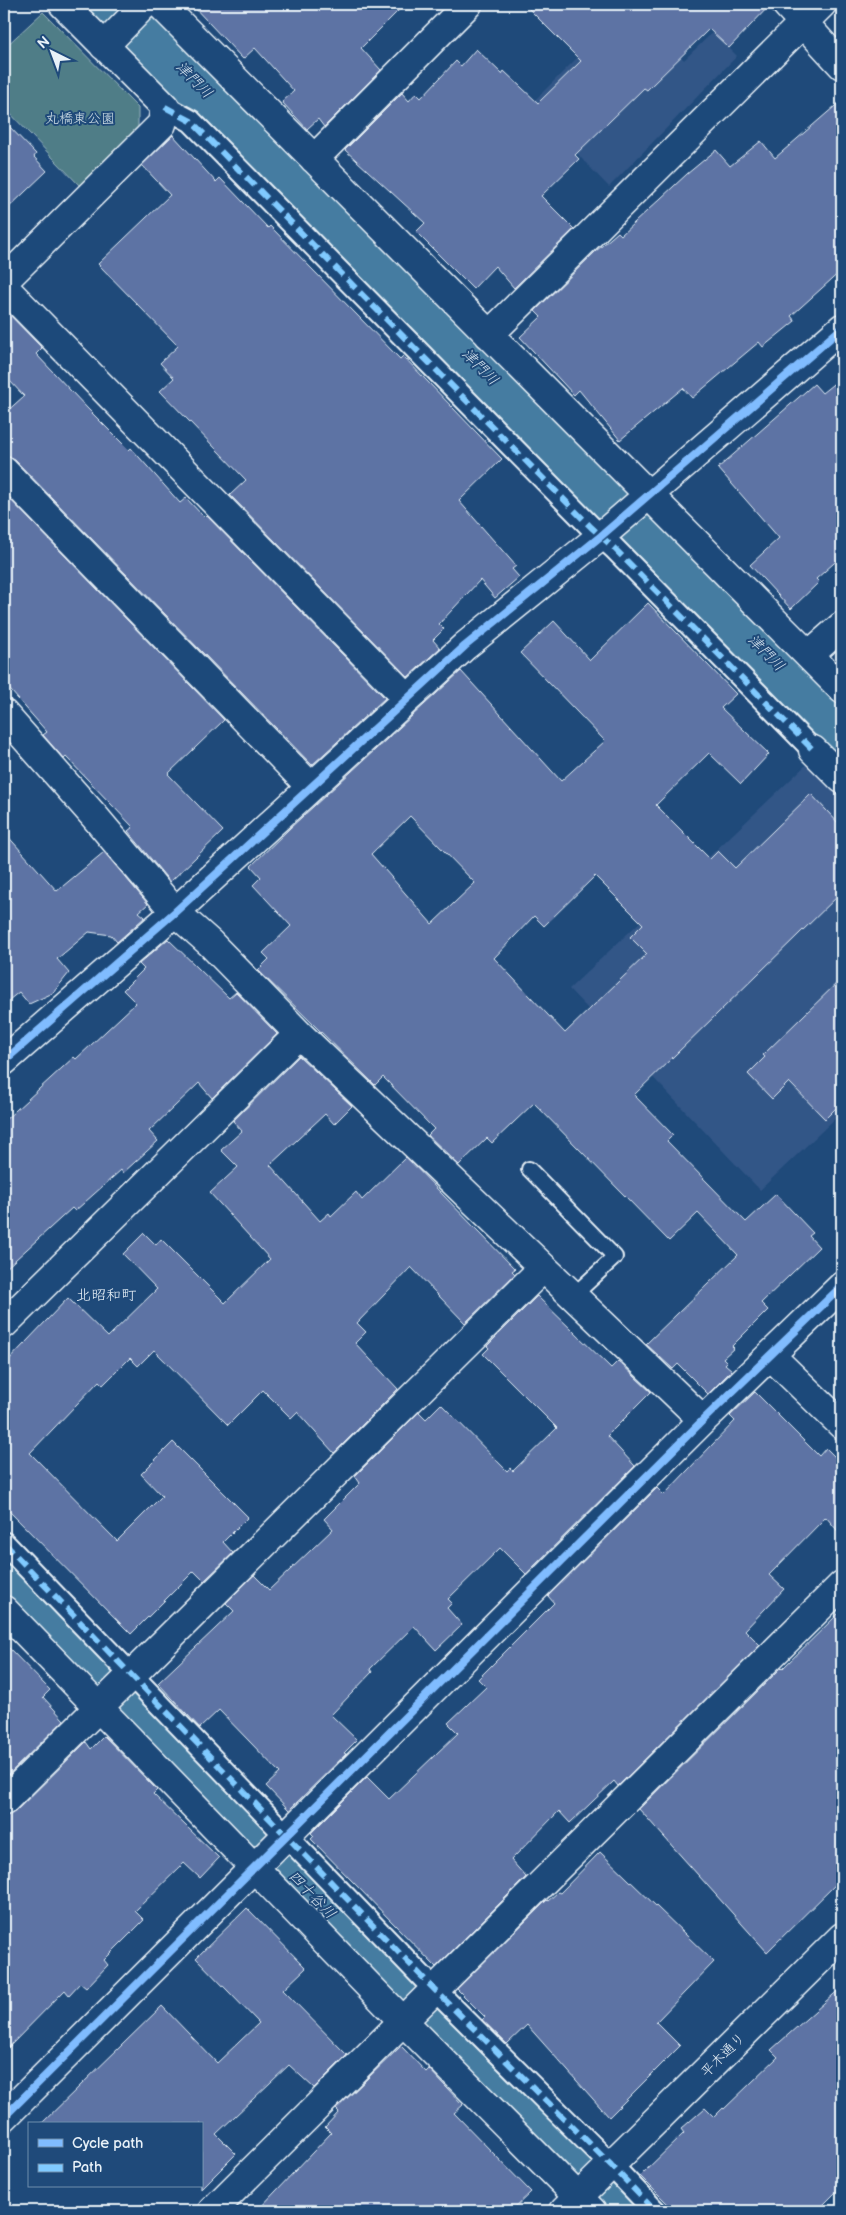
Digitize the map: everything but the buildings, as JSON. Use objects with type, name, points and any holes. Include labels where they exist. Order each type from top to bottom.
[{"type":"street","points":[[63,4],[110,39],[165,107],[191,121],[591,528],[604,533],[842,779]]},
{"type":"street","points":[[110,39],[145,4]]},
{"type":"street","points":[[160,4],[489,336],[644,498],[842,689]]},
{"type":"street","points":[[314,159],[468,4]]},
{"type":"street","points":[[489,336],[804,10],[842,65]]},
{"type":"street","points":[[4,281],[148,140],[162,124],[165,107]]},
{"type":"street","points":[[4,287],[407,698]]},
{"type":"street","points":[[4,1061],[175,912],[310,786],[481,632],[604,533],[842,328]]},
{"type":"street","points":[[4,471],[310,786]]},
{"type":"street","points":[[808,655],[842,626]]},
{"type":"street","points":[[4,714],[95,817],[175,912],[210,943],[298,1034],[703,1420]]},
{"type":"street","points":[[4,1324],[298,1034]]},
{"type":"street","points":[[4,1801],[543,1268]]},
{"type":"street","points":[[4,2117],[703,1420],[842,1286]]},
{"type":"street","points":[[771,1356],[842,1426]]},
{"type":"street","points":[[4,1543],[116,1691],[419,2005],[589,2191]]},
{"type":"street","points":[[212,2211],[842,1584]]},
{"type":"street","points":[[4,1610],[116,1691],[419,2005],[589,2191],[655,2211]]},
{"type":"street","name":"平木通り","points":[[589,2191],[842,1938]]},
{"type":"lane","points":[[529,1169],[615,1256],[573,1296]]},
{"type":"shaded area","points":[[630,5],[684,60],[713,32],[737,56],[609,187],[530,105]]},
{"type":"shaded area","points":[[808,763],[842,798],[842,1112],[760,1190],[569,989]]},
{"type":"green space","name":"丸橋東公園","points":[[43,12],[138,108],[138,128],[81,187],[4,107],[4,48]]},
{"type":"waterway","name":"津門川","points":[[117,4],[842,730]]},
{"type":"waterway","name":"四十谷川","points":[[4,1578],[621,2211]]},
{"type":"marked path","points":[[165,107],[191,121],[813,750]]},
{"type":"marked path","points":[[4,1543],[435,1990],[655,2211]]},
{"type":"cycle path","points":[[4,1061],[175,912],[465,646],[601,536],[842,328]]},
{"type":"cycle path","points":[[4,2117],[703,1420],[842,1286]]},
{"type":"district","name":"北昭和町","points":[[106,1295]]}]
